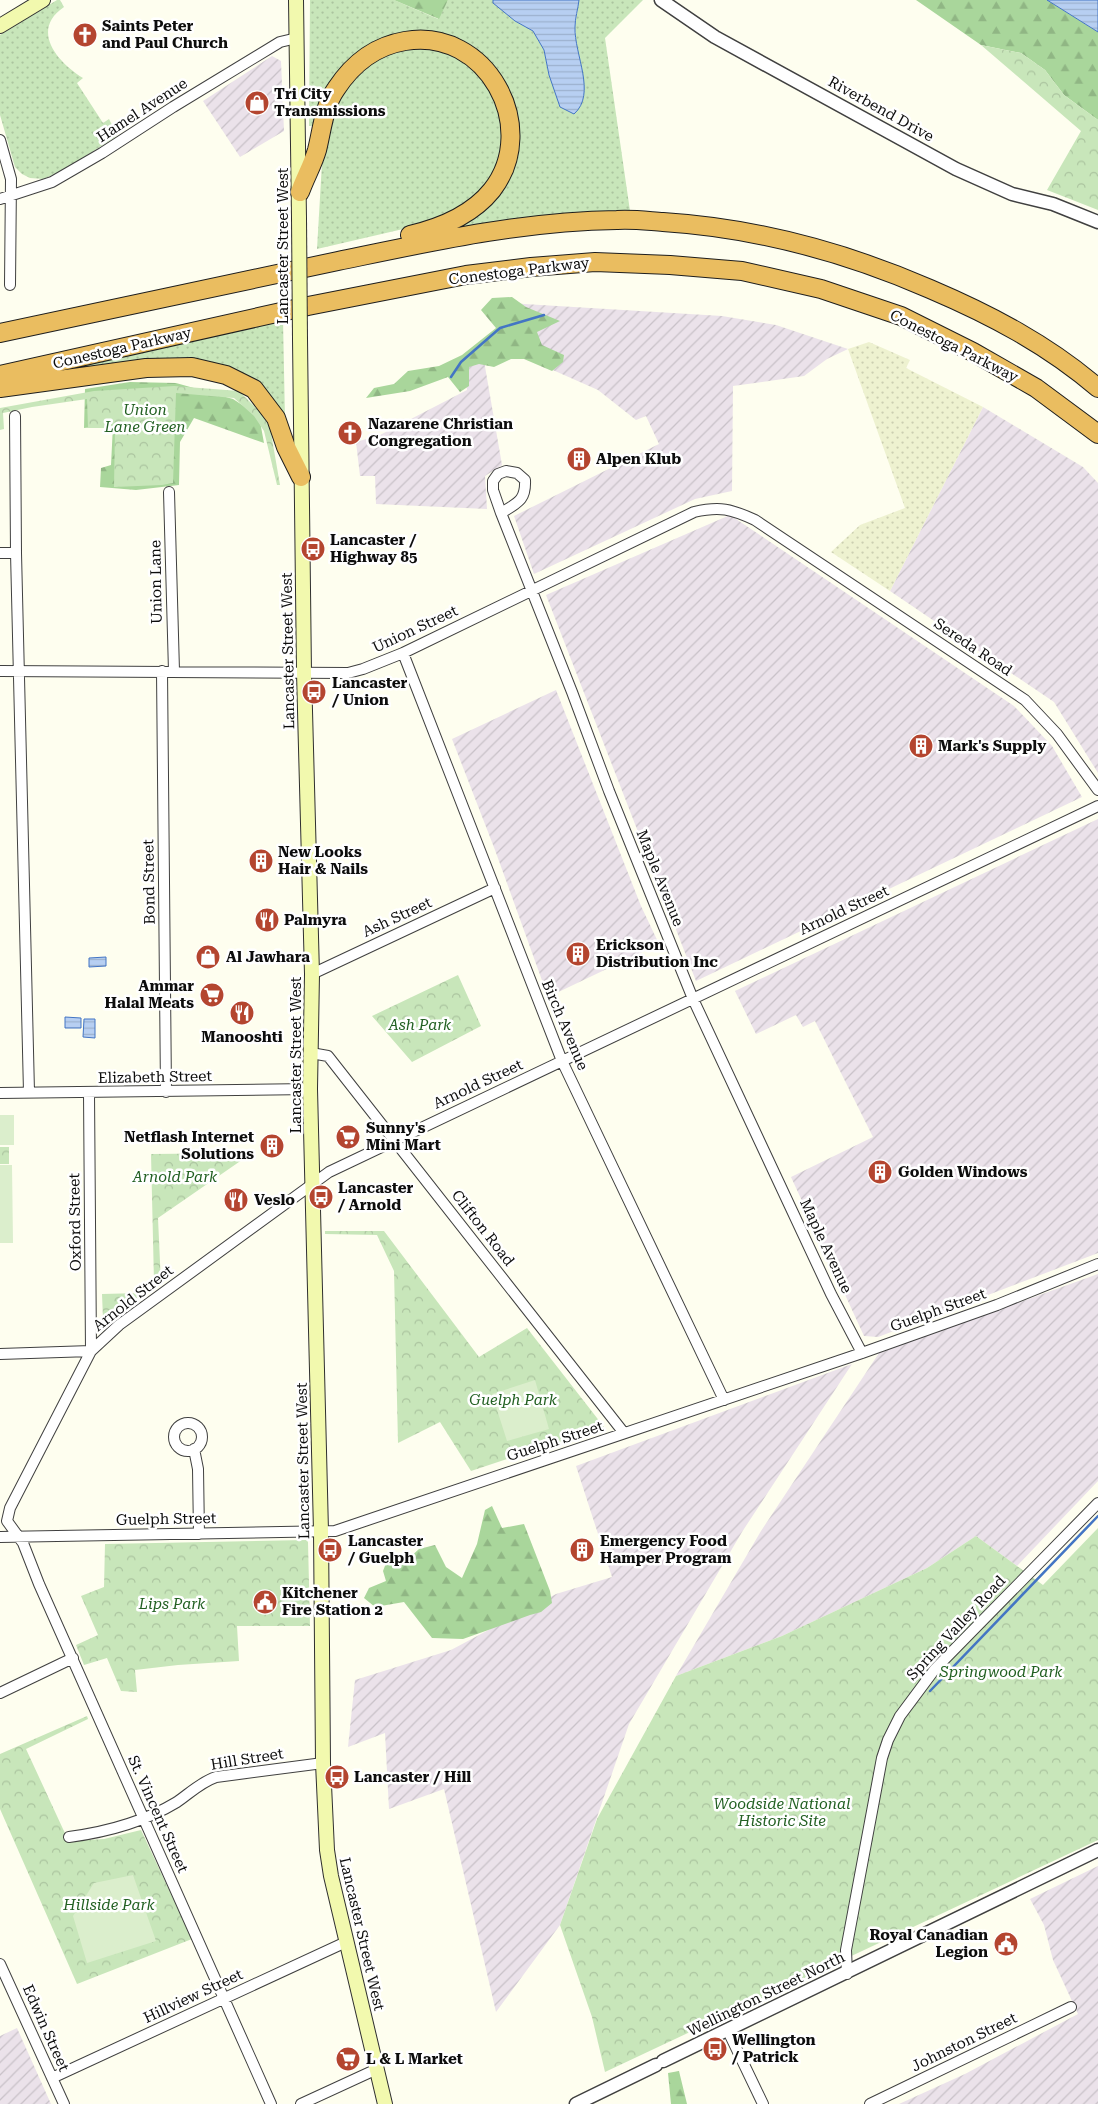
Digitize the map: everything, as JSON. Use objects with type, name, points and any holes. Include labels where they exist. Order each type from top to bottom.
[{"type":"highway","points":[[199,290],[250,275],[428,231],[455,220],[476,206],[491,191],[502,171],[509,150],[511,123],[505,99],[488,72],[467,54],[451,46],[433,41],[414,39],[377,49],[363,58],[335,90],[324,120],[316,152],[300,192]]},
{"type":"highway","points":[[0,333],[464,235],[551,223],[619,219],[695,224],[761,234],[836,253],[909,280],[975,308],[1026,336],[1098,388]]},
{"type":"highway","name":"Conestoga Parkway","points":[[0,375],[308,306],[466,275],[530,266],[595,262],[670,265],[742,271],[821,288],[901,316],[973,352],[1036,388],[1098,434]]},
{"type":"highway","points":[[0,388],[146,368],[192,367],[226,375],[254,389],[276,418],[286,447],[301,477]]},
{"type":"main road","points":[[0,26],[43,0]]},
{"type":"main road","name":"Lancaster Street West","points":[[296,0],[300,192],[304,673],[312,974],[310,1089],[314,1184],[321,1531],[323,1763],[328,1863],[385,2104]]},
{"type":"street","name":"Riverbend Drive","points":[[661,0],[715,37],[956,169],[1012,194],[1053,204],[1098,222]]},
{"type":"street","name":"Hamel Avenue","points":[[0,199],[52,182],[280,42],[297,38]]},
{"type":"street","points":[[0,140],[11,179],[10,285]]},
{"type":"street","points":[[15,416],[16,553],[29,1092]]},
{"type":"street","name":"Union Lane","points":[[169,492],[174,670]]},
{"type":"street","name":"Union Street","points":[[0,671],[174,670],[348,673],[402,653],[694,512],[712,508],[731,510],[755,520],[807,554]]},
{"type":"street","name":"Maple Avenue","points":[[501,513],[605,783],[692,999],[831,1294],[862,1353]]},
{"type":"street","points":[[0,553],[16,553]]},
{"type":"street","name":"Sereda Road","points":[[807,554],[1025,700],[1057,734],[1098,790]]},
{"type":"street","name":"Birch Avenue","points":[[402,653],[562,1061],[724,1400]]},
{"type":"street","name":"Bond Street","points":[[162,671],[166,1092]]},
{"type":"street","name":"Arnold Street","points":[[16,1536],[7,1521],[10,1508],[91,1351],[120,1324],[329,1172],[1098,806]]},
{"type":"street","name":"Ash Street","points":[[312,974],[495,888]]},
{"type":"street","name":"Clifton Road","points":[[311,1053],[328,1056],[624,1433]]},
{"type":"street","name":"Elizabeth Street","points":[[0,1093],[310,1089]]},
{"type":"street","name":"Oxford Street","points":[[88,1093],[91,1351]]},
{"type":"street","name":"Guelph Street","points":[[0,1537],[335,1530],[862,1353],[997,1305],[1098,1264]]},
{"type":"street","points":[[0,1354],[91,1351]]},
{"type":"street","points":[[194,1450],[198,1469],[199,1534]]},
{"type":"street","name":"Spring Valley Road","points":[[847,1974],[846,1950],[876,1782],[888,1740],[900,1716],[935,1669],[1098,1503]]},
{"type":"street","name":"St. Vincent Street","points":[[16,1536],[23,1543],[271,2104]]},
{"type":"street","points":[[0,1693],[73,1658]]},
{"type":"street","name":"Hill Street","points":[[70,1836],[100,1832],[144,1818],[178,1801],[203,1782],[216,1776],[323,1763]]},
{"type":"street","name":"Wellington Street North","points":[[576,2104],[847,1974],[1098,1850]]},
{"type":"street","name":"Hillview Street","points":[[52,2078],[346,1942]]},
{"type":"street","name":"Edwin Street","points":[[0,1964],[64,2104]]},
{"type":"street","name":"Johnston Street","points":[[870,2104],[1072,2007]]},
{"type":"street","points":[[728,2031],[763,2104]]},
{"type":"street","points":[[300,2104],[377,2069]]},
{"type":"shaded area","points":[[272,56],[281,61],[284,131],[240,157],[203,101]]},
{"type":"shaded area","points":[[508,303],[722,316],[776,325],[848,349],[827,359],[804,376],[733,386],[732,491],[695,499],[534,574],[514,516],[659,444],[646,416],[636,420],[598,390],[512,352]]},
{"type":"shaded area","points":[[483,355],[502,465],[485,476],[487,509],[376,504],[375,476],[360,476],[356,442],[380,435],[467,390],[464,363]]},
{"type":"shaded area","points":[[983,407],[1083,467],[1098,483],[1098,773],[1054,702],[890,591]]},
{"type":"shaded area","points":[[730,515],[1014,706],[1052,746],[1082,797],[696,981],[546,595]]},
{"type":"shaded area","points":[[556,690],[641,906],[659,944],[548,997],[495,850],[452,739]]},
{"type":"shaded area","points":[[1098,819],[1098,1253],[878,1337],[864,1336],[791,1177],[873,1137],[815,1021],[803,1027],[796,1015],[756,1034],[735,991]]},
{"type":"shaded area","points":[[1098,1274],[1098,1481],[1017,1566],[976,1536],[927,1568],[782,1636],[676,1676],[761,1531],[879,1353]]},
{"type":"shaded area","points":[[852,1364],[742,1532],[629,1724],[560,1925],[496,2012],[444,1789],[389,1809],[385,1733],[348,1747],[355,1680],[451,1650],[556,1594],[612,1577],[576,1466]]},
{"type":"shaded area","points":[[1098,1866],[1098,2104],[899,2104],[965,2074],[1078,2014],[1053,1960],[1044,1925],[1030,1899]]},
{"type":"shaded area","points":[[17,2028],[51,2104],[0,2104],[0,2036]]},
{"type":"green space","points":[[57,0],[60,0],[64,7],[54,16],[49,26],[48,35],[51,45],[64,63],[83,78],[77,83],[103,123],[109,119],[117,135],[62,171],[43,179],[30,178],[22,174],[15,167],[0,115],[0,35]]},
{"type":"green space","points":[[310,0],[394,0],[438,19],[448,0],[493,0],[515,21],[533,31],[544,50],[549,75],[577,53],[575,27],[579,0],[643,0],[605,38],[630,211],[462,227],[462,221],[514,157],[517,119],[510,91],[491,64],[421,33],[378,40],[347,61],[327,91],[317,126],[309,126]]},
{"type":"green space","points":[[394,0],[448,0],[439,19]]},
{"type":"green space","points":[[916,0],[1047,0],[1098,32],[1098,120],[1064,95],[1045,70],[1021,53],[981,45]]},
{"type":"green space","points":[[981,45],[1021,53],[1045,70],[1064,95],[1098,120],[1098,210],[1047,190],[1081,131]]},
{"type":"green space","points":[[426,47],[446,52],[462,59],[475,71],[494,95],[503,126],[500,159],[493,177],[473,201],[429,223],[317,249],[322,163],[330,120],[344,88],[355,74],[388,52]]},
{"type":"green space","points":[[512,297],[526,307],[560,321],[537,332],[542,345],[564,355],[563,362],[552,371],[524,359],[511,359],[494,367],[479,364],[469,367],[469,386],[460,392],[448,377],[410,391],[366,398],[374,388],[394,384],[408,371],[439,366],[462,355],[496,328],[481,310],[492,298]]},
{"type":"green space","points":[[283,319],[285,420],[228,367],[42,377],[40,372]]},
{"type":"green space","points":[[869,342],[910,360],[906,368],[983,407],[890,591],[831,552],[860,525],[905,508],[848,349]]},
{"type":"green space","name":"Union Lane Green","points":[[130,382],[176,383],[233,399],[259,416],[264,443],[194,418],[180,442],[179,485],[136,490],[100,487],[101,468],[111,465],[113,425],[84,428],[85,389]]},
{"type":"green space","name":"Union Lane Green","points":[[174,386],[239,391],[259,411],[270,427],[280,485],[277,485],[264,431],[254,416],[234,398],[176,393],[173,483],[162,485],[114,487],[115,428],[88,428],[87,399],[3,413],[4,429],[0,430],[0,408],[94,391]]},
{"type":"green space","name":"Ash Park","points":[[458,975],[481,1026],[412,1062],[372,1016]]},
{"type":"green space","points":[[0,1115],[14,1115],[14,1145],[0,1145]]},
{"type":"green space","points":[[0,1147],[9,1147],[9,1164],[0,1164]]},
{"type":"green space","name":"Arnold Park","points":[[252,1153],[158,1218],[161,1284],[108,1322],[103,1319],[102,1294],[141,1293],[154,1282],[151,1154]]},
{"type":"green space","points":[[0,1165],[12,1165],[13,1243],[0,1243]]},
{"type":"green space","name":"Guelph Park","points":[[325,1231],[384,1231],[479,1357],[527,1328],[604,1427],[471,1471],[440,1422],[398,1443],[394,1271],[377,1235],[325,1234]]},
{"type":"green space","points":[[535,1380],[549,1429],[507,1441],[492,1394]]},
{"type":"green space","points":[[492,1506],[502,1528],[524,1524],[550,1591],[552,1603],[541,1612],[463,1639],[432,1638],[404,1602],[375,1607],[364,1598],[369,1588],[386,1581],[383,1571],[388,1558],[406,1561],[419,1549],[435,1545],[446,1567],[462,1578],[477,1544],[485,1510]]},
{"type":"green space","name":"Woodside National Historic Site","points":[[1098,1528],[1098,1840],[605,2072],[592,2017],[560,1925],[597,1819],[676,1676],[782,1636],[927,1568],[976,1536],[1043,1585]]},
{"type":"green space","name":"Lips Park","points":[[306,1540],[308,1542],[310,1626],[237,1626],[239,1661],[135,1670],[137,1692],[121,1691],[107,1658],[84,1665],[76,1645],[98,1635],[81,1596],[104,1587],[105,1544]]},
{"type":"green space","name":"Hillside Park","points":[[87,1716],[88,1719],[26,1749],[63,1829],[69,1841],[104,1839],[141,1830],[192,1939],[77,1984],[0,1809],[0,1754]]},
{"type":"green space","points":[[133,1875],[156,1941],[87,1963],[73,1916],[94,1883]]},
{"type":"green space","points":[[679,2071],[687,2104],[671,2104],[668,2073]]},
{"type":"water","points":[[493,0],[579,0],[575,27],[583,73],[584,96],[581,106],[574,114],[560,107],[549,75],[544,50],[533,31],[515,21],[493,3]]},
{"type":"water","points":[[1047,0],[1098,0],[1098,32]]},
{"type":"water","points":[[106,957],[106,966],[89,967],[89,958]]},
{"type":"water","points":[[65,1017],[81,1018],[81,1028],[65,1028]]},
{"type":"water","points":[[84,1019],[95,1019],[95,1038],[83,1037]]},
{"type":"waterway","points":[[451,377],[461,362],[500,328],[544,315]]},
{"type":"waterway","points":[[930,1691],[1098,1516]]},
{"type":"place","name":"Saints Peter and Paul Church","points":[[85,35]]},
{"type":"place","name":"Tri City Transmissions","points":[[257,103]]},
{"type":"place","name":"Nazarene Christian Congregation","points":[[350,433]]},
{"type":"place","name":"Alpen Klub","points":[[579,459]]},
{"type":"place","name":"Lancaster / Highway 85","points":[[313,549]]},
{"type":"place","name":"Lancaster / Union","points":[[314,692]]},
{"type":"place","name":"Mark's Supply","points":[[921,746]]},
{"type":"place","name":"New Looks Hair & Nails","points":[[261,861]]},
{"type":"place","name":"Palmyra","points":[[267,920]]},
{"type":"place","name":"Erickson Distribution Inc","points":[[578,954]]},
{"type":"place","name":"Al Jawhara","points":[[208,957]]},
{"type":"place","name":"Ammar Halal Meats","points":[[212,995]]},
{"type":"place","name":"Manooshti","points":[[242,1013]]},
{"type":"place","name":"Sunny's Mini Mart","points":[[348,1137]]},
{"type":"place","name":"Netflash Internet Solutions","points":[[272,1146]]},
{"type":"place","name":"Golden Windows","points":[[880,1172]]},
{"type":"place","name":"Lancaster / Arnold","points":[[321,1197]]},
{"type":"place","name":"Veslo","points":[[236,1200]]},
{"type":"place","name":"Lancaster / Guelph","points":[[330,1550]]},
{"type":"place","name":"Emergency Food Hamper Program","points":[[582,1550]]},
{"type":"place","name":"Kitchener Fire Station 2","points":[[265,1602]]},
{"type":"place","name":"Lancaster / Hill","points":[[337,1777]]},
{"type":"place","name":"Royal Canadian Legion","points":[[1006,1944]]},
{"type":"place","name":"Wellington / Patrick","points":[[715,2049]]},
{"type":"place","name":"L & L Market","points":[[348,2059]]},
{"type":"park label","name":"Springwood Park","points":[[1001,1672]]}]
